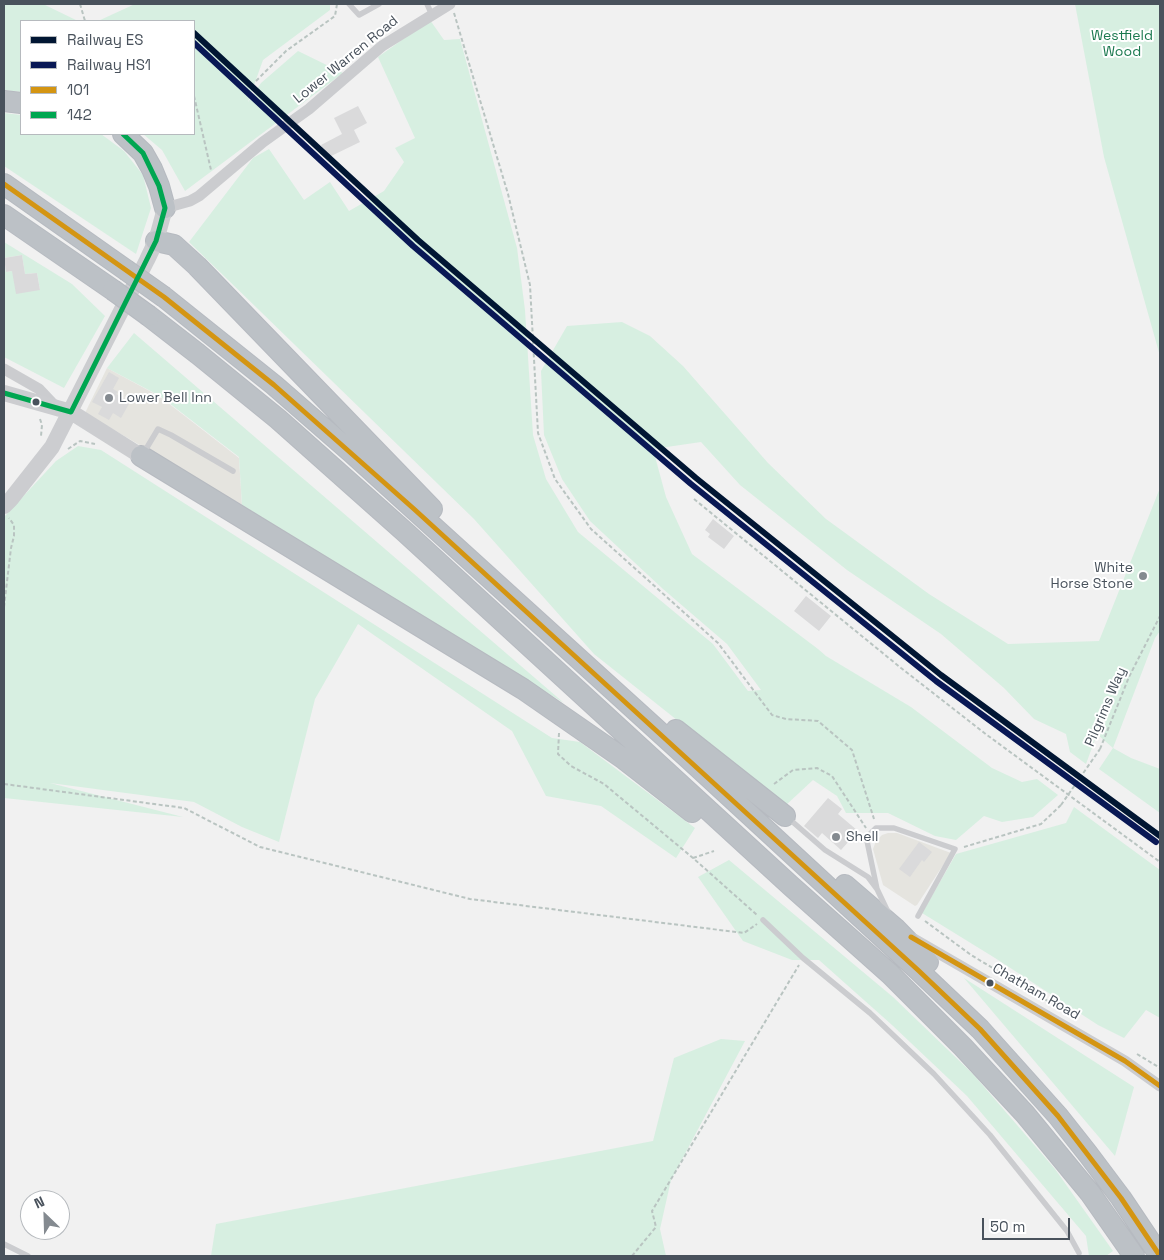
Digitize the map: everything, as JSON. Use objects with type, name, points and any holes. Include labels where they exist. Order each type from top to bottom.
[{"type":"highway","points":[[4,101],[20,103]]},
{"type":"highway","points":[[124,135],[143,153],[152,169],[165,208]]},
{"type":"highway","points":[[4,184],[164,298],[294,401],[688,758],[919,971],[980,1029],[1033,1087],[1088,1154],[1121,1198],[1160,1256]]},
{"type":"highway","points":[[4,215],[149,316],[285,425],[405,532],[790,886],[890,974],[1004,1090],[1084,1186],[1134,1256]]},
{"type":"highway","points":[[156,241],[174,245],[204,272],[455,533],[470,560]]},
{"type":"highway","points":[[141,456],[524,689],[624,759],[677,799],[763,873],[790,886]]},
{"type":"highway","points":[[542,626],[786,816]]},
{"type":"highway","points":[[688,758],[747,799],[895,928],[1018,1055],[1033,1087]]},
{"type":"street","name":"Lower Warren Road","points":[[165,208],[190,201],[214,184],[263,142],[309,109],[382,46],[432,15],[452,8]]},
{"type":"street","points":[[6,512],[11,499],[52,448],[71,412],[156,241],[165,208]]},
{"type":"street","points":[[4,369],[40,389],[55,406]]},
{"type":"street","points":[[4,393],[71,412],[141,456]]},
{"type":"street","name":"Chatham Road","points":[[895,928],[1100,1046],[1160,1086]]},
{"type":"lane","points":[[349,4],[359,15],[379,4]]},
{"type":"lane","points":[[427,4],[432,15]]},
{"type":"lane","points":[[141,456],[158,429],[172,435],[233,471]]},
{"type":"lane","points":[[786,816],[825,850],[868,877],[877,889],[895,928]]},
{"type":"lane","points":[[877,889],[867,841],[870,834],[876,828],[894,828],[955,849],[918,916]]},
{"type":"lane","points":[[763,920],[803,958],[870,1013],[934,1074],[990,1135],[1067,1231],[1080,1253]]},
{"type":"lane","points":[[4,1244],[28,1256]]},
{"type":"path","points":[[80,4],[85,20]]},
{"type":"path","points":[[256,81],[286,51],[335,16],[337,4]]},
{"type":"path","points":[[452,8],[508,194],[530,285],[538,433],[555,479],[591,529],[718,643],[772,715],[786,719],[818,721],[852,750],[869,800],[876,828]]},
{"type":"path","points":[[195,100],[214,184]]},
{"type":"path","points":[[38,414],[42,425],[40,439]]},
{"type":"path","points":[[694,499],[901,668],[987,735],[1160,862]]},
{"type":"path","points":[[4,607],[14,536],[14,525],[6,512]]},
{"type":"path","name":"Pilgrims Way","points":[[955,849],[1041,824],[1061,805],[1100,749],[1129,677],[1160,616]]},
{"type":"path","points":[[4,784],[184,808],[260,847],[470,899],[744,933],[763,920],[693,858],[604,784],[571,766],[558,754],[559,730]]},
{"type":"path","points":[[774,784],[793,770],[817,768],[832,776],[870,834]]},
{"type":"path","points":[[693,858],[714,851]]},
{"type":"path","points":[[918,916],[971,955],[1071,1015]]},
{"type":"path","points":[[632,1256],[656,1227],[652,1211],[803,958]]},
{"type":"path","points":[[1130,1050],[1160,1068]]},
{"type":"shaded area","points":[[107,368],[159,396],[239,458],[242,505],[85,413]]},
{"type":"shaded area","points":[[897,833],[951,853],[915,906],[883,885],[873,849],[876,841],[882,835]]},
{"type":"green space","points":[[4,4],[43,4],[76,20],[20,20],[20,92],[4,90]]},
{"type":"green space","points":[[135,4],[330,4],[330,10],[263,60],[248,102],[261,83],[298,51],[343,73],[185,191],[162,150],[144,135],[195,135],[195,20],[100,20]]},
{"type":"green space","name":"Westfield Wood","points":[[1075,4],[1160,4],[1160,356],[1104,157]]},
{"type":"green space","points":[[430,20],[444,40],[460,39],[517,248],[525,310],[533,435],[546,479],[578,532],[713,644],[748,691],[761,690],[727,644],[663,589],[590,521],[562,479],[544,435],[541,371],[567,326],[622,322],[650,336],[683,366],[768,463],[826,519],[929,594],[1008,644],[1099,641],[1160,488],[1160,631],[1155,638],[1113,748],[1097,734],[1086,764],[1070,752],[1066,734],[1034,719],[1004,688],[941,634],[847,570],[740,485],[701,442],[653,449],[666,497],[692,554],[826,656],[911,707],[992,768],[1022,782],[1037,779],[1058,795],[1033,817],[1002,822],[984,816],[956,840],[935,836],[888,813],[846,813],[837,796],[813,780],[785,806],[594,654],[474,519],[189,242],[253,158],[269,149],[304,200],[330,182],[349,211],[384,191],[404,162],[395,148],[415,138],[378,57]]},
{"type":"green space","points":[[4,113],[20,115],[20,135],[102,135],[124,151],[143,175],[151,208],[136,254],[4,166]]},
{"type":"green space","points":[[4,242],[72,284],[105,316],[64,388],[4,357],[4,259],[6,272],[12,271],[40,290],[37,273],[25,274],[22,255],[4,258]]},
{"type":"green space","points":[[134,333],[564,703],[242,505],[239,457],[160,396],[107,368]]},
{"type":"green space","points":[[78,446],[101,450],[552,738],[580,742],[695,828],[676,858],[601,806],[546,796],[512,731],[358,624],[315,699],[279,842],[242,827],[194,802],[50,783],[183,817],[4,798],[4,517],[56,461]]},
{"type":"green space","points":[[1113,748],[1131,758],[1160,769],[1160,813],[1099,769]]},
{"type":"green space","points":[[1074,807],[1160,870],[1160,1018],[1146,1010],[1124,1038],[1098,1025],[922,913],[956,854],[1066,823]]},
{"type":"green space","points":[[729,860],[893,997],[973,1074],[1055,1169],[1113,1251],[1106,1256],[1089,1256],[1086,1236],[967,1096],[892,1025],[819,960],[792,960],[743,941],[698,877]]},
{"type":"green space","points":[[964,978],[1134,1087],[1115,1156]]},
{"type":"green space","points":[[721,1039],[745,1041],[671,1180],[660,1229],[666,1256],[211,1256],[216,1224],[653,1141],[674,1058]]},
{"type":"building","points":[[358,106],[367,123],[354,130],[360,142],[327,158],[321,145],[342,134],[334,118]]},
{"type":"building","points":[[22,255],[25,274],[37,273],[40,290],[16,294],[12,271],[6,272],[4,258]]},
{"type":"building","name":"Lower Bell Inn","points":[[109,372],[119,378],[113,389],[118,392],[116,394],[130,402],[121,418],[113,413],[109,420],[98,414],[102,407],[92,402]]},
{"type":"building","points":[[713,519],[734,536],[724,549],[708,537],[710,534],[705,530]]},
{"type":"building","points":[[806,596],[831,616],[819,631],[794,611]]},
{"type":"building","points":[[828,798],[842,809],[838,814],[858,831],[841,850],[822,833],[818,838],[804,826]]},
{"type":"building","points":[[919,842],[932,852],[924,862],[922,860],[910,877],[899,869]]},
{"type":"rail line","name":"ES","points":[[195,34],[418,240],[696,478],[941,675],[1160,836]]},
{"type":"rail line","name":"HS1","points":[[195,44],[413,246],[691,484],[936,681],[1156,842]]},
{"type":"transit line","name":"142","points":[[4,393],[71,412],[156,241],[165,208],[159,186],[143,153],[124,135]]},
{"type":"transit line","name":"101","points":[[4,184],[164,297],[274,385],[414,509],[919,971],[980,1029],[1058,1116],[1121,1198],[1160,1256]]},
{"type":"transit line","name":"101","points":[[911,937],[1125,1061],[1160,1086]]},
{"type":"place","name":"Lower Bell Inn","points":[[109,398]]},
{"type":"place","name":"White Horse Stone","points":[[1143,576]]},
{"type":"place","name":"Shell","points":[[836,837]]}]
